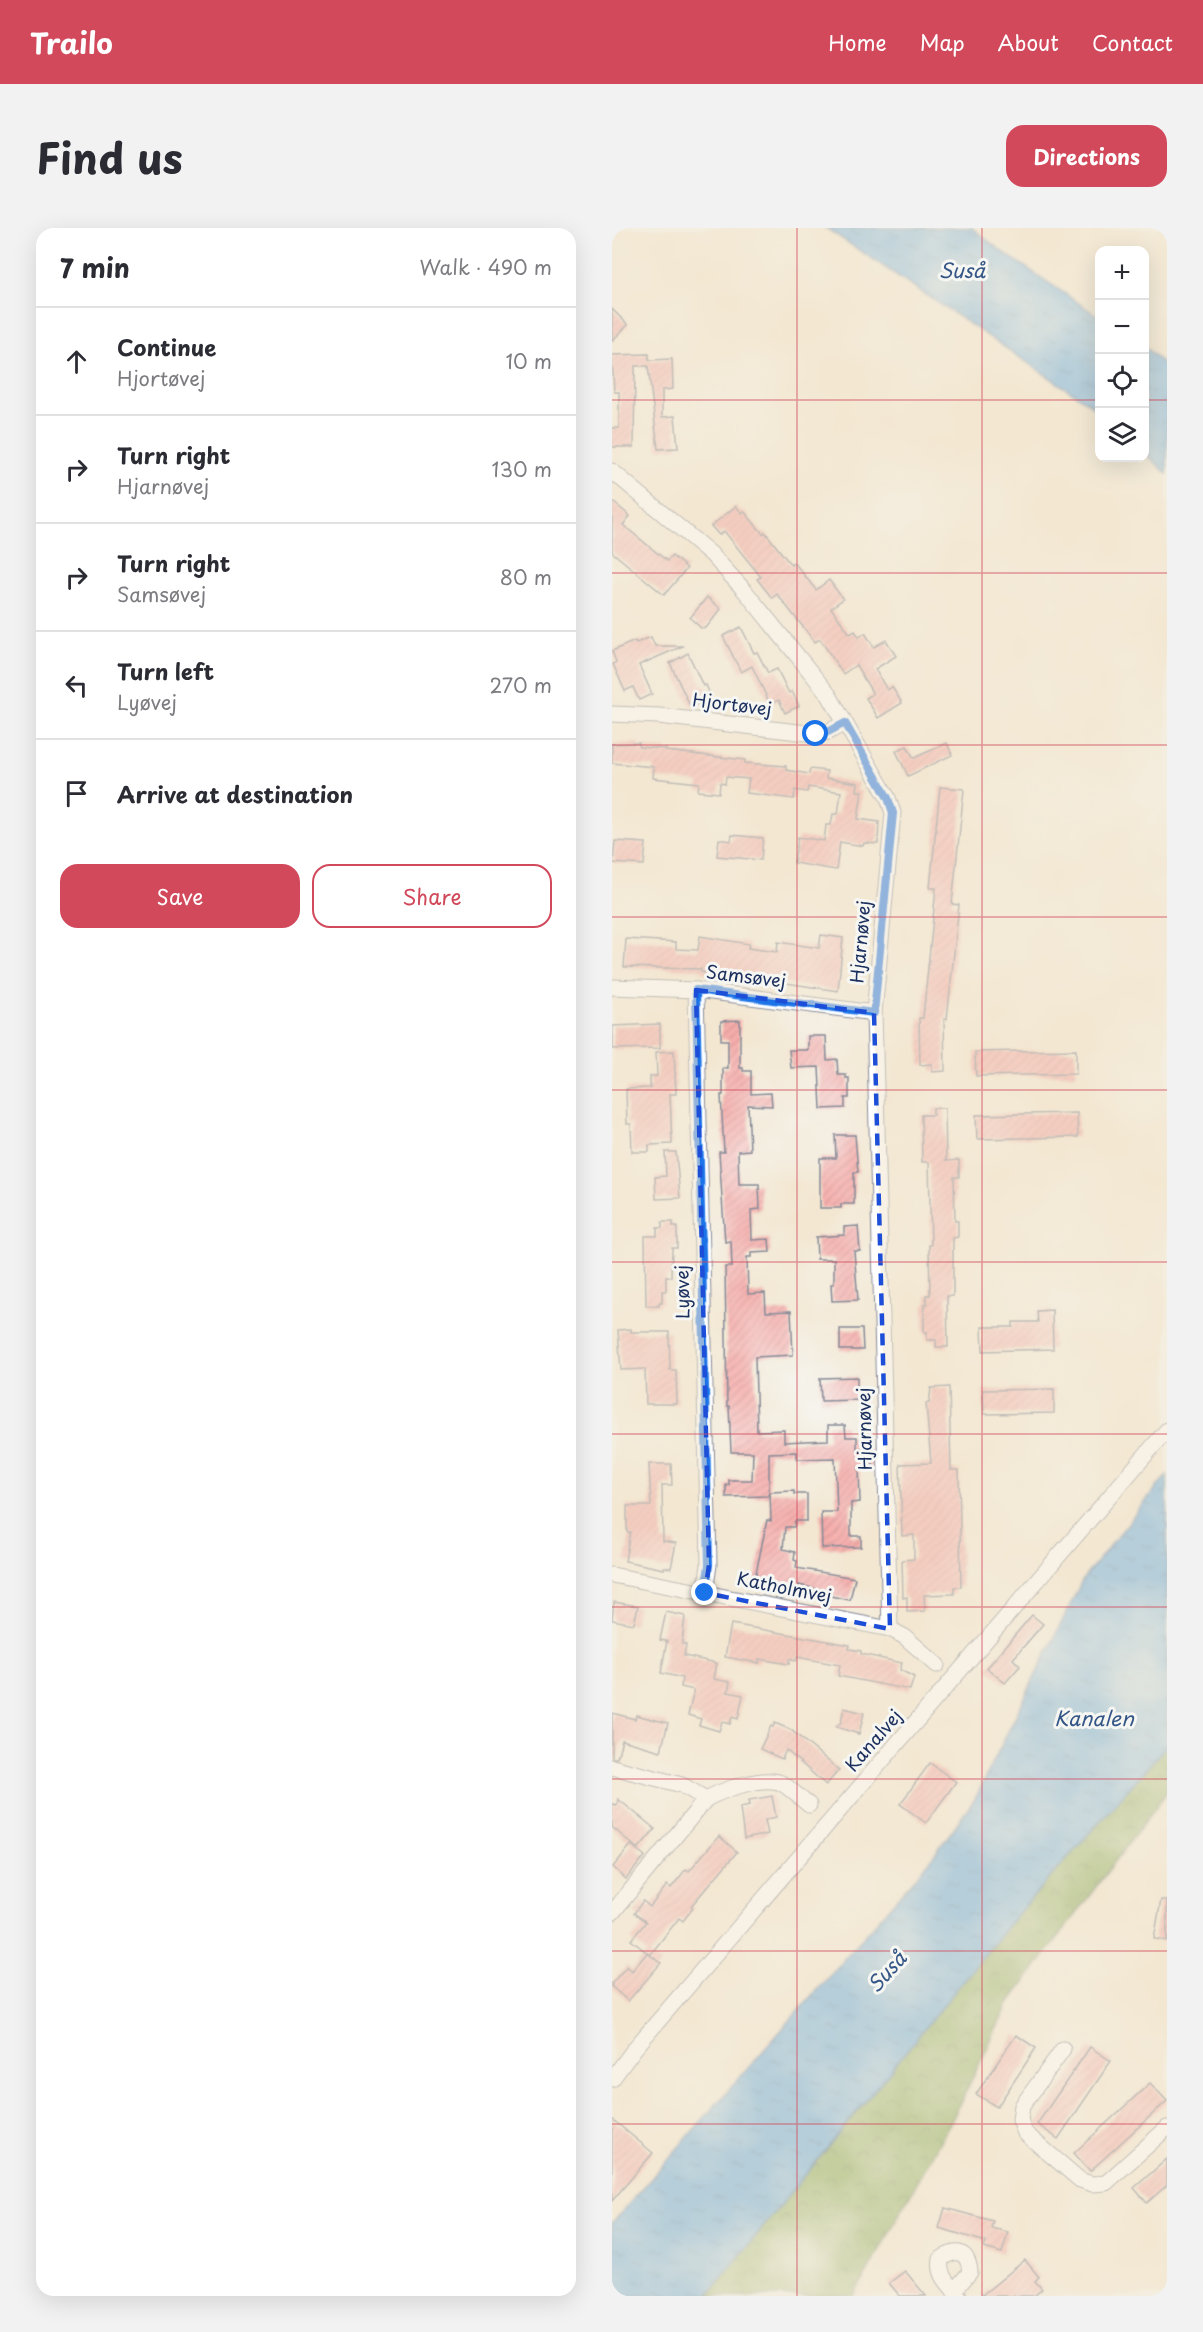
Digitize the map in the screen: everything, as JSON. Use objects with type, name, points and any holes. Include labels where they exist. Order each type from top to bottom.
[{"type":"street","name":"Hjarnøvej","points":[[612,471],[711,554],[745,591],[829,695],[888,798],[893,813],[874,1013],[890,1629]]},
{"type":"street","name":"Hjortøvej","points":[[612,714],[659,716],[816,734],[828,732],[845,723]]},
{"type":"street","name":"Samsøvej","points":[[612,987],[696,990],[874,1013]]},
{"type":"street","name":"Lyøvej","points":[[696,990],[709,1565],[705,1593]]},
{"type":"street","name":"Kanalvej","points":[[612,2079],[635,2048],[829,1821],[956,1677],[1167,1430]]},
{"type":"street","name":"Katholmvej","points":[[612,1575],[890,1629],[906,1637],[937,1665]]},
{"type":"street","points":[[612,1767],[682,1785],[706,1799]]},
{"type":"street","points":[[612,1913],[706,1799],[723,1790],[769,1780],[782,1783],[809,1805]]},
{"type":"street","points":[[1063,2049],[1022,2106],[1020,2120],[1025,2133],[1080,2180],[1092,2184],[1106,2183],[1167,2128]]},
{"type":"highlighted area","points":[[696,990],[874,1013],[890,1629],[705,1593],[709,1565]]},
{"type":"green space","points":[[1167,1745],[1167,1792],[1009,2003],[953,2118],[854,2296],[707,2296],[1010,1923]]},
{"type":"water","name":"Suså","points":[[826,228],[972,228],[1000,250],[1095,314],[1095,409]]},
{"type":"water","points":[[1149,351],[1167,368],[1167,474],[1149,457]]},
{"type":"water","name":"Kanalen","points":[[1167,1475],[1167,1745],[1010,1923],[707,2296],[612,2296],[612,2223],[930,1861],[975,1799],[1083,1579]]},
{"type":"building","points":[[612,309],[628,325],[612,341]]},
{"type":"building","points":[[649,354],[649,360],[672,359],[673,389],[662,390],[662,417],[675,416],[678,448],[658,449],[648,366],[635,366],[634,447],[612,447],[612,428],[619,428],[619,392],[614,392],[612,355]]},
{"type":"building","points":[[612,501],[630,516],[623,525],[667,561],[672,556],[687,568],[664,595],[612,552]]},
{"type":"building","points":[[736,506],[742,513],[744,511],[763,534],[765,532],[791,565],[793,563],[797,566],[816,590],[829,580],[843,599],[831,608],[850,634],[855,631],[859,637],[865,633],[874,647],[886,640],[896,656],[875,669],[887,690],[892,687],[902,703],[878,718],[866,698],[873,694],[856,665],[843,674],[820,639],[815,642],[777,594],[772,598],[757,579],[761,577],[724,531],[719,535],[711,526]]},
{"type":"building","points":[[707,597],[721,609],[706,628],[701,628],[690,618]]},
{"type":"building","points":[[741,627],[754,653],[757,652],[768,673],[777,669],[789,693],[792,691],[799,706],[785,713],[779,700],[770,704],[752,666],[741,672],[723,636]]},
{"type":"building","points":[[651,637],[655,646],[683,646],[639,665],[652,694],[639,700],[633,687],[625,691],[613,664],[616,662],[612,651]]},
{"type":"building","points":[[688,653],[703,686],[706,685],[712,699],[690,706],[670,663]]},
{"type":"building","points":[[639,743],[639,747],[745,760],[745,763],[786,766],[786,770],[809,774],[810,769],[827,771],[826,778],[858,783],[857,791],[862,791],[858,819],[879,822],[878,844],[864,843],[863,846],[840,842],[836,870],[794,863],[798,837],[824,841],[826,825],[831,825],[833,814],[838,814],[841,792],[808,787],[807,792],[795,790],[794,799],[747,793],[749,779],[726,777],[725,784],[720,783],[719,793],[698,791],[699,783],[653,778],[654,767],[612,763],[612,744]]},
{"type":"building","points":[[947,743],[952,755],[908,776],[896,751],[907,746],[914,758]]},
{"type":"building","points":[[940,787],[964,789],[952,904],[959,905],[947,1019],[944,1019],[945,1071],[932,1072],[932,1064],[920,1065],[919,1018],[923,1018],[936,888],[930,888]]},
{"type":"building","points":[[732,835],[763,838],[761,860],[717,856],[719,839],[731,841]]},
{"type":"building","points":[[615,841],[646,843],[644,865],[613,863]]},
{"type":"building","points":[[821,935],[843,938],[838,991],[701,972],[701,969],[624,967],[626,939],[676,942],[676,949],[698,950],[700,936],[749,944],[748,948],[777,952],[778,942],[819,948]]},
{"type":"building","points":[[740,1020],[740,1068],[743,1068],[743,1071],[751,1071],[751,1094],[771,1093],[772,1106],[748,1105],[750,1150],[738,1151],[739,1184],[759,1184],[760,1209],[751,1210],[752,1240],[769,1239],[770,1252],[751,1253],[751,1257],[747,1257],[748,1294],[765,1293],[766,1312],[791,1311],[793,1355],[755,1357],[757,1431],[784,1430],[784,1442],[828,1440],[828,1425],[845,1425],[846,1437],[857,1437],[857,1449],[873,1449],[873,1467],[859,1467],[860,1502],[851,1503],[851,1536],[861,1536],[861,1547],[822,1548],[821,1512],[837,1512],[835,1458],[797,1459],[797,1452],[769,1453],[769,1496],[726,1497],[726,1485],[729,1485],[729,1480],[752,1480],[753,1452],[731,1452],[729,1406],[727,1406],[725,1267],[732,1267],[731,1241],[725,1242],[719,1152],[724,1152],[721,1095],[723,1095],[723,1068],[728,1068],[728,1040],[721,1040],[721,1021]]},
{"type":"building","points":[[660,1024],[660,1048],[613,1049],[613,1026]]},
{"type":"building","points":[[808,1036],[826,1036],[827,1060],[837,1059],[838,1075],[846,1075],[846,1078],[849,1078],[849,1098],[845,1098],[845,1108],[821,1109],[819,1067],[791,1068],[789,1050],[808,1050]]},
{"type":"building","points":[[1076,1050],[1076,1074],[976,1076],[975,1052]]},
{"type":"building","points":[[674,1051],[676,1094],[670,1094],[672,1144],[649,1145],[649,1152],[632,1152],[631,1124],[627,1124],[626,1089],[650,1088],[650,1076],[657,1076],[656,1052]]},
{"type":"building","points":[[933,1108],[945,1108],[946,1161],[959,1160],[959,1177],[954,1177],[955,1221],[958,1221],[958,1237],[953,1238],[953,1296],[947,1296],[948,1347],[936,1347],[936,1340],[927,1340],[927,1332],[924,1332],[924,1304],[927,1304],[926,1295],[930,1295],[929,1245],[931,1245],[929,1162],[922,1162],[921,1115],[933,1115]]},
{"type":"building","points":[[1077,1113],[1078,1137],[977,1139],[976,1115]]},
{"type":"building","points":[[835,1135],[855,1135],[858,1172],[854,1172],[854,1204],[841,1204],[841,1208],[820,1208],[820,1158],[836,1158]]},
{"type":"building","points":[[665,1152],[676,1152],[680,1198],[656,1199],[655,1177],[666,1176]]},
{"type":"building","points":[[662,1222],[673,1222],[673,1227],[677,1227],[677,1248],[672,1248],[671,1277],[666,1277],[666,1291],[662,1291],[662,1303],[659,1303],[659,1306],[646,1306],[645,1236],[657,1236],[657,1228],[662,1228]]},
{"type":"building","points":[[858,1226],[860,1251],[854,1251],[858,1300],[832,1301],[831,1284],[834,1284],[834,1259],[817,1259],[816,1237],[844,1235],[844,1227]]},
{"type":"building","points":[[1052,1310],[1053,1349],[983,1351],[982,1327],[1013,1327],[1013,1322],[1038,1322],[1037,1311]]},
{"type":"building","points":[[631,1329],[631,1332],[669,1332],[670,1370],[676,1370],[677,1404],[646,1404],[645,1369],[621,1370],[618,1330]]},
{"type":"building","points":[[840,1329],[862,1329],[863,1350],[840,1350]]},
{"type":"building","points":[[857,1377],[857,1400],[821,1401],[820,1378]]},
{"type":"building","points":[[949,1387],[951,1470],[959,1470],[961,1587],[954,1587],[954,1594],[924,1595],[925,1611],[907,1612],[907,1597],[903,1598],[902,1560],[914,1559],[914,1535],[902,1536],[900,1464],[931,1463],[926,1403],[929,1403],[931,1388]]},
{"type":"building","points":[[1054,1389],[1054,1413],[984,1414],[983,1390]]},
{"type":"building","points":[[649,1464],[671,1464],[672,1485],[662,1485],[663,1541],[676,1543],[671,1568],[664,1567],[664,1569],[625,1561],[630,1532],[627,1532],[627,1506],[651,1506]]},
{"type":"building","points":[[794,1491],[794,1494],[807,1494],[807,1521],[795,1521],[794,1527],[785,1527],[783,1549],[795,1552],[796,1568],[855,1578],[850,1600],[830,1596],[831,1592],[799,1585],[799,1591],[754,1583],[767,1520],[771,1521],[770,1492]]},
{"type":"building","points":[[614,1602],[638,1606],[634,1624],[612,1620]]},
{"type":"building","points":[[666,1612],[685,1616],[682,1644],[686,1645],[684,1656],[717,1663],[714,1679],[730,1682],[728,1692],[743,1695],[738,1719],[732,1717],[730,1724],[722,1722],[719,1731],[699,1725],[701,1719],[688,1715],[694,1690],[681,1687],[682,1678],[661,1673],[667,1641],[660,1640]]},
{"type":"building","points":[[1032,1615],[1043,1624],[1013,1659],[1020,1666],[1005,1683],[987,1668]]},
{"type":"building","points":[[731,1624],[850,1645],[849,1649],[861,1651],[861,1654],[902,1663],[900,1670],[914,1677],[910,1690],[838,1676],[840,1665],[797,1657],[796,1661],[789,1659],[789,1664],[759,1659],[759,1663],[725,1657]]},
{"type":"building","points":[[844,1708],[864,1713],[859,1734],[836,1727],[841,1722]]},
{"type":"building","points":[[612,1713],[635,1719],[636,1715],[668,1723],[661,1751],[622,1740],[617,1758],[612,1758]]},
{"type":"building","points":[[775,1723],[791,1730],[839,1770],[826,1785],[786,1750],[782,1759],[760,1749],[771,1726],[773,1727]]},
{"type":"building","points":[[930,1763],[956,1782],[926,1823],[900,1804]]},
{"type":"building","points":[[772,1796],[776,1817],[765,1820],[768,1834],[744,1839],[740,1807],[750,1805],[749,1800]]},
{"type":"building","points":[[618,1799],[655,1829],[638,1849],[612,1827],[612,1804],[617,1805]]},
{"type":"building","points":[[719,1836],[737,1852],[691,1906],[693,1908],[683,1921],[679,1918],[650,1955],[631,1940],[646,1922],[634,1913],[643,1901],[650,1907],[667,1885],[671,1888],[686,1869],[689,1871]]},
{"type":"building","points":[[631,1845],[645,1856],[626,1879],[613,1867]]},
{"type":"building","points":[[1161,1900],[1167,1900],[1167,1941],[1154,1939]]},
{"type":"building","points":[[647,1953],[661,1963],[628,2001],[612,1987],[612,1983],[627,1966],[632,1971]]},
{"type":"building","points":[[1016,2035],[1036,2048],[997,2107],[976,2094]]},
{"type":"building","points":[[1090,2047],[1111,2061],[1058,2139],[1037,2124]]},
{"type":"building","points":[[1150,2083],[1167,2101],[1090,2171],[1074,2153]]},
{"type":"building","points":[[612,2119],[653,2153],[612,2201]]},
{"type":"building","points":[[1167,2159],[1167,2185],[1147,2203],[1134,2188]]},
{"type":"building","points":[[945,2208],[993,2221],[991,2228],[1008,2232],[1002,2253],[984,2248],[986,2242],[939,2228]]},
{"type":"building","points":[[1025,2260],[1039,2277],[1035,2281],[1042,2289],[1034,2296],[981,2296]]},
{"type":"building","points":[[905,2271],[926,2296],[900,2296],[889,2283]]},
{"type":"route","points":[[705,1593],[709,1565],[696,990],[874,1013],[893,813],[888,798],[845,723],[828,732],[816,734]]}]
